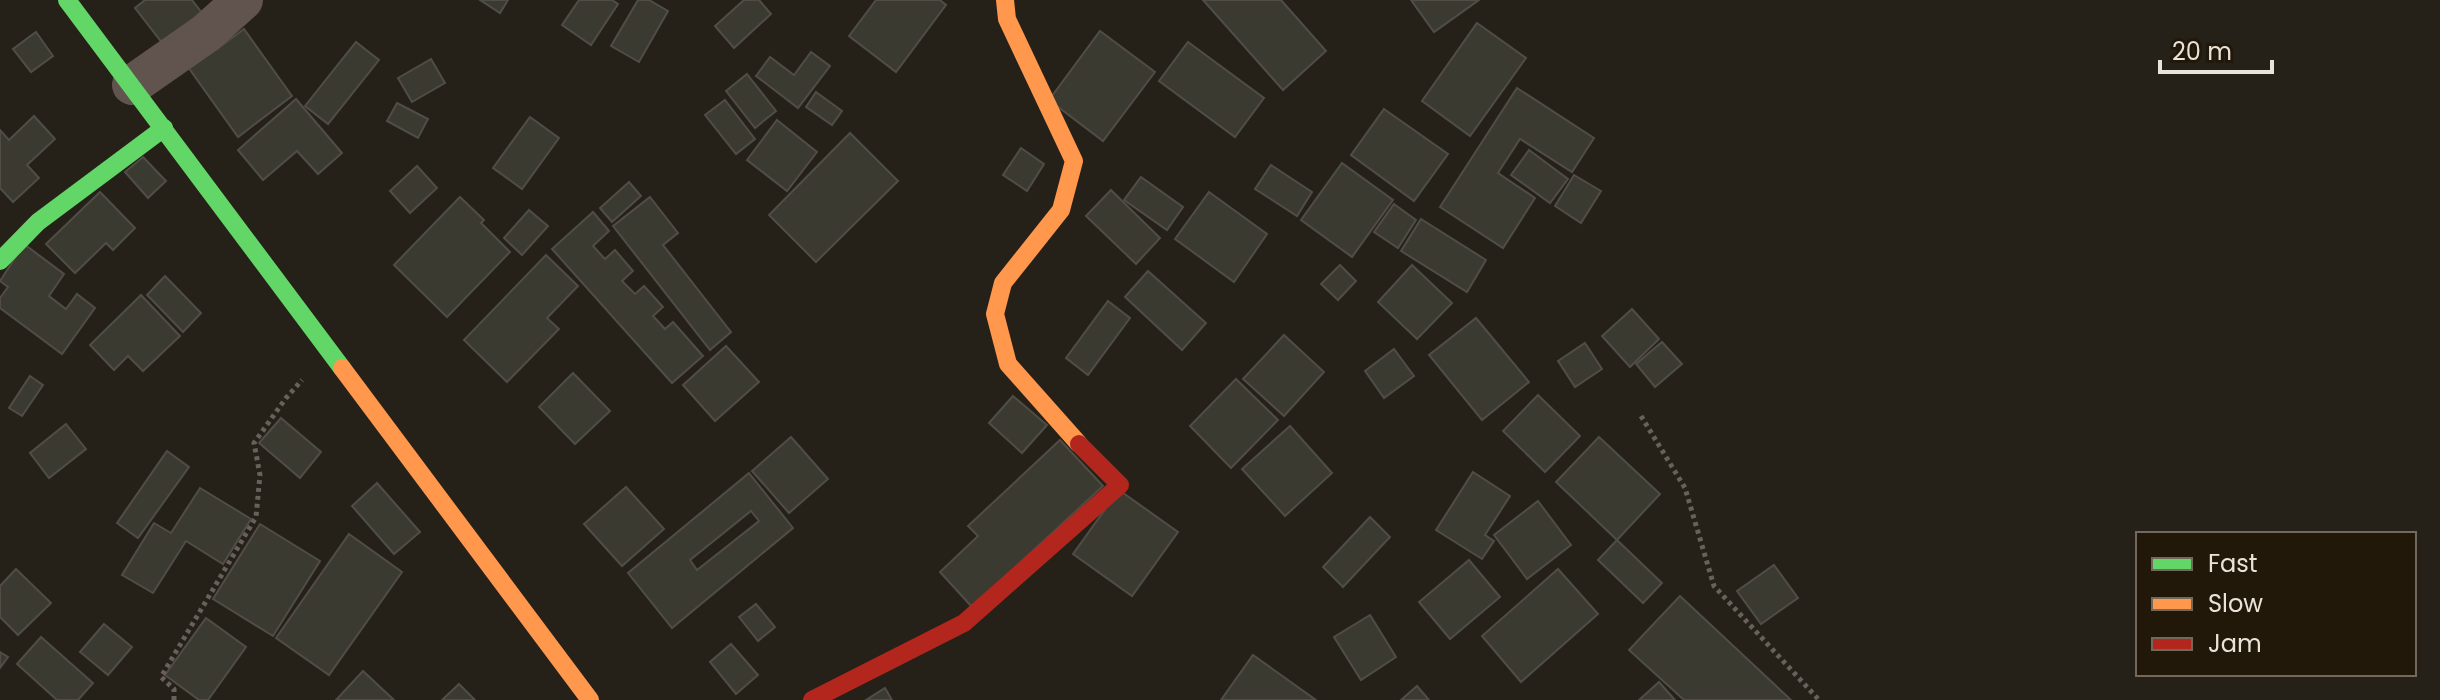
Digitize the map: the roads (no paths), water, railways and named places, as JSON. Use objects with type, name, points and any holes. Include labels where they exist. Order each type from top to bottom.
[{"type":"street","points":[[67,0],[590,700]]},
{"type":"street","points":[[132,85],[205,34],[243,0]]},
{"type":"street","points":[[812,700],[964,623],[1120,485],[1058,422],[1008,364],[995,314],[1003,283],[1061,210],[1074,161],[1007,19],[1005,0]]},
{"type":"street","points":[[0,261],[38,222],[164,128]]}]
